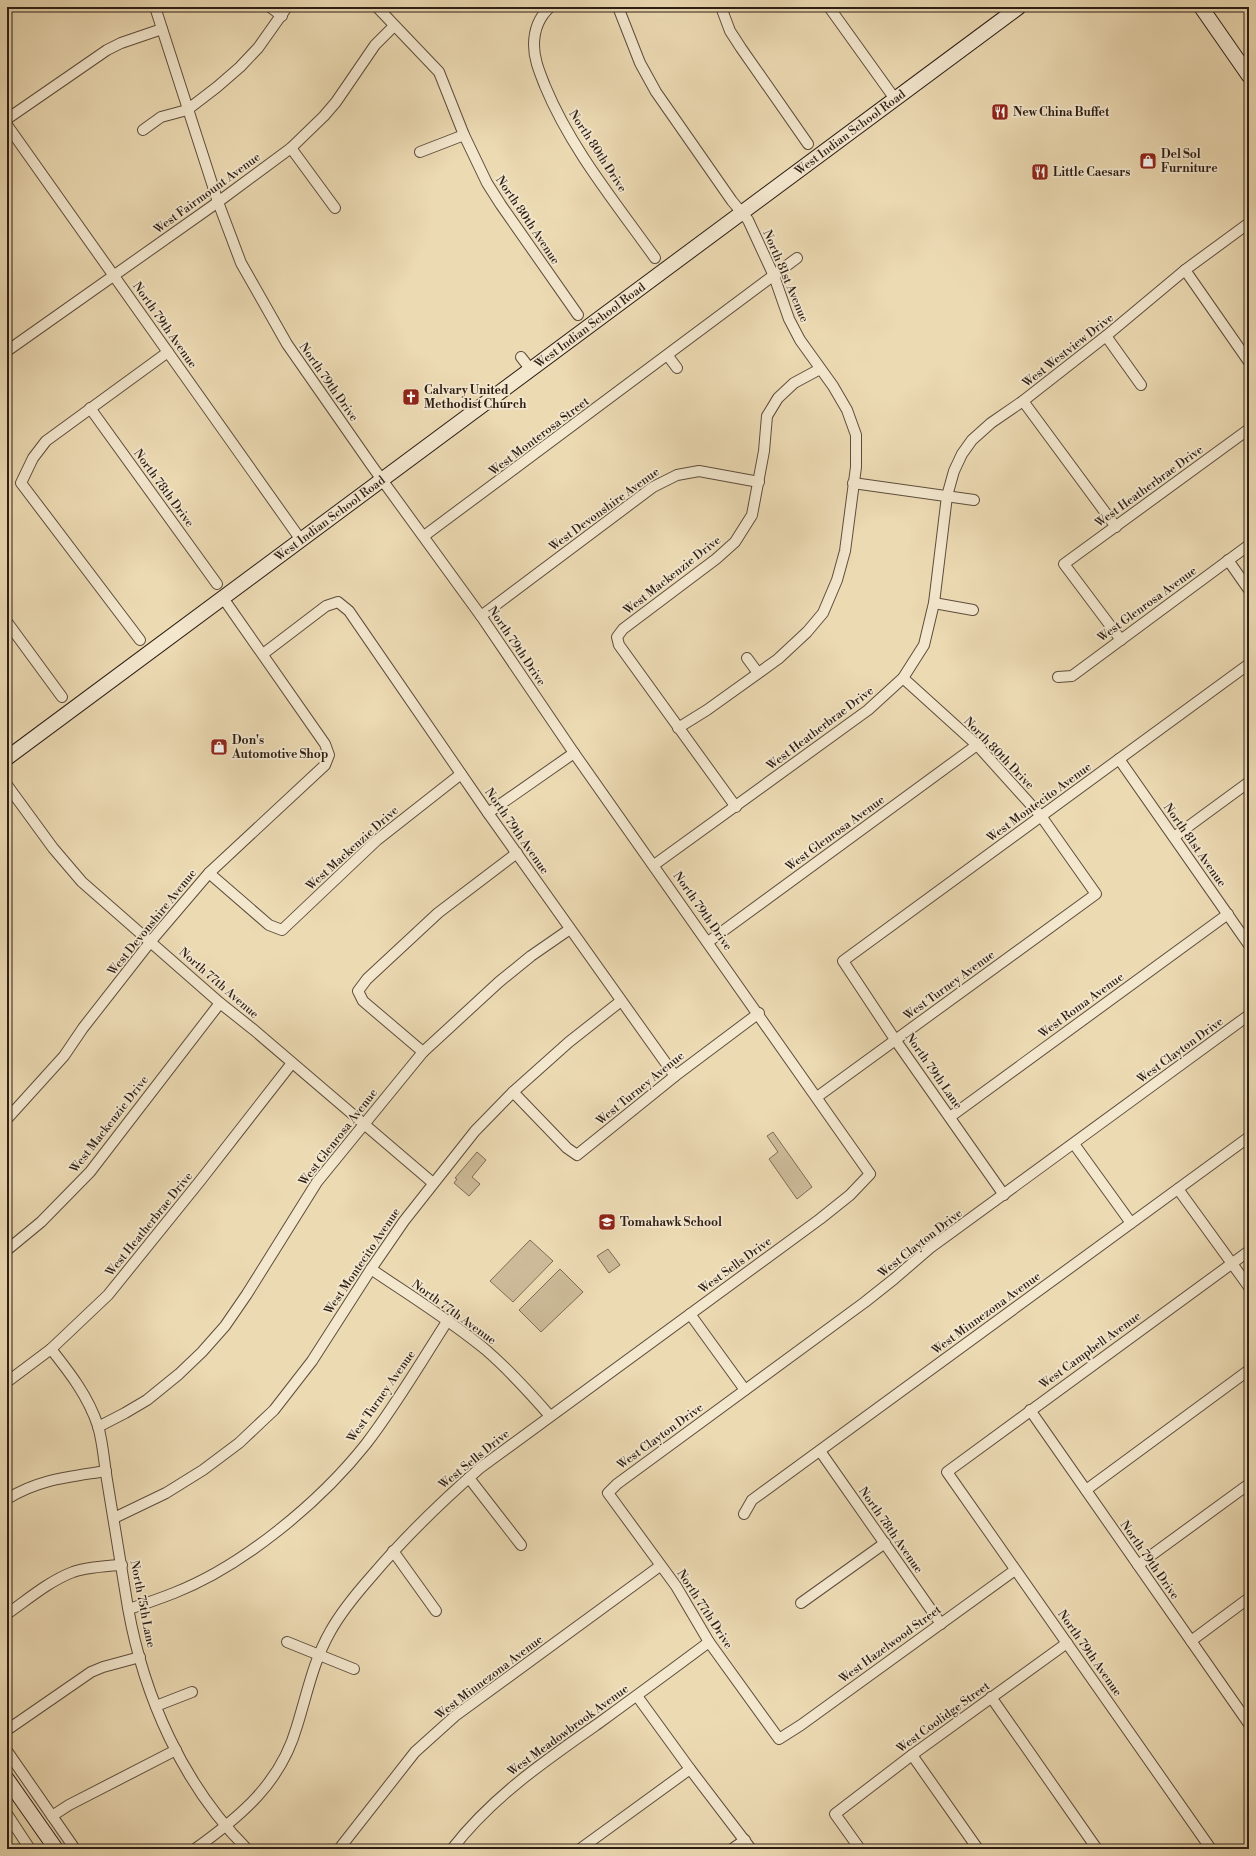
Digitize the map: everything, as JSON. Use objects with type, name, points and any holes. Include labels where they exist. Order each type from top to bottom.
[{"type":"main road","name":"West Indian School Road","points":[[7,758],[1019,7]]},
{"type":"main road","points":[[1201,7],[1249,76]]},
{"type":"main road","points":[[7,1779],[56,1849]]},
{"type":"street","name":"North 79th Drive","points":[[154,7],[218,202],[242,262],[286,344],[382,480],[481,616],[574,752],[818,1097],[870,1174]]},
{"type":"street","points":[[143,130],[161,117],[187,110],[240,67],[258,48],[285,12],[270,7]]},
{"type":"street","name":"North 80th Avenue","points":[[377,7],[439,72],[478,166],[501,205],[578,315]]},
{"type":"street","name":"North 80th Drive","points":[[550,7],[539,20],[535,31],[534,45],[538,68],[548,93],[562,122],[578,148],[655,258]]},
{"type":"street","name":"North 81st Avenue","points":[[618,7],[640,63],[656,92],[732,201],[743,212],[774,276],[788,319],[800,340],[847,410],[856,435],[856,467],[854,483]]},
{"type":"street","points":[[721,7],[730,31],[808,144]]},
{"type":"street","points":[[829,7],[895,99]]},
{"type":"street","name":"West Fairmount Avenue","points":[[7,351],[218,202],[291,148],[332,106],[376,45],[394,26]]},
{"type":"street","points":[[7,119],[107,50],[121,43],[162,29]]},
{"type":"street","name":"North 79th Avenue","points":[[7,125],[301,540]]},
{"type":"street","points":[[420,152],[464,134]]},
{"type":"street","points":[[291,148],[335,208]]},
{"type":"street","name":"West Westview Drive","points":[[947,496],[954,471],[962,454],[972,440],[991,423],[1023,401],[1106,336],[1185,270],[1249,223]]},
{"type":"street","name":"West Monterosa Street","points":[[424,536],[668,356],[797,258]]},
{"type":"street","points":[[1185,270],[1249,362]]},
{"type":"street","points":[[1106,336],[1141,385]]},
{"type":"street","points":[[140,640],[21,483],[33,458],[46,441],[168,352]]},
{"type":"street","points":[[668,356],[677,368]]},
{"type":"street","points":[[521,357],[531,370]]},
{"type":"street","name":"West Mackenzie Drive","points":[[678,728],[619,645],[617,637],[623,629],[716,559],[735,542],[752,515],[764,451],[767,416],[778,398],[794,383],[820,369]]},
{"type":"street","points":[[1023,401],[1116,527]]},
{"type":"street","name":"North 78th Drive","points":[[90,408],[216,584]]},
{"type":"street","name":"West Heatherbrae Drive","points":[[1121,640],[1064,564],[1249,429]]},
{"type":"street","name":"West Devonshire Avenue","points":[[481,616],[653,487],[677,474],[699,471],[759,482]]},
{"type":"street","points":[[736,807],[678,728],[778,659],[807,632],[823,613],[837,580],[845,551],[854,483],[974,500]]},
{"type":"street","name":"West Heatherbrae Drive","points":[[654,865],[868,710],[903,678],[924,645],[934,603],[947,496]]},
{"type":"street","name":"West Glenrosa Avenue","points":[[1058,677],[1072,676],[1249,546]]},
{"type":"street","points":[[1228,560],[1249,590]]},
{"type":"street","points":[[223,598],[263,654]]},
{"type":"street","name":"North 79th Avenue","points":[[263,654],[326,606],[338,602],[348,611],[488,813],[674,1076]]},
{"type":"street","points":[[934,603],[973,610]]},
{"type":"street","points":[[7,622],[62,697]]},
{"type":"street","name":"West Devonshire Avenue","points":[[7,1119],[64,1056],[83,1028],[151,941],[209,873],[324,765],[329,754],[325,744],[263,654]]},
{"type":"street","points":[[747,658],[758,673]]},
{"type":"street","name":"West Montecito Avenue","points":[[843,961],[1249,664]]},
{"type":"street","name":"North 80th Drive","points":[[903,678],[977,746],[1041,816],[1096,894]]},
{"type":"street","name":"West Glenrosa Avenue","points":[[708,942],[977,746]]},
{"type":"street","points":[[488,813],[574,752]]},
{"type":"street","name":"North 81st Avenue","points":[[1119,759],[1249,945]]},
{"type":"street","name":"West Mackenzie Drive","points":[[209,873],[269,925],[282,930],[377,840],[461,774]]},
{"type":"street","points":[[1174,837],[1249,782]]},
{"type":"street","name":"North 77th Avenue","points":[[7,785],[53,848],[82,882],[220,1003],[364,1123],[433,1183]]},
{"type":"street","points":[[423,1052],[363,1001],[358,991],[367,979],[438,913],[517,853]]},
{"type":"street","name":"West Turney Avenue","points":[[818,1097],[1096,894]]},
{"type":"street","name":"West Roma Avenue","points":[[950,1117],[1228,914]]},
{"type":"street","name":"West Glenrosa Avenue","points":[[98,1427],[147,1400],[180,1374],[225,1326],[274,1253],[317,1182],[423,1052],[499,982],[531,956],[570,929]]},
{"type":"street","name":"North 79th Lane","points":[[843,961],[896,1041],[1004,1195]]},
{"type":"street","name":"West Montecito Avenue","points":[[114,1518],[166,1493],[203,1470],[239,1443],[274,1410],[312,1361],[371,1269],[404,1221],[475,1131],[513,1092],[569,1042],[621,1002]]},
{"type":"street","name":"West Mackenzie Drive","points":[[7,1250],[41,1222],[90,1172],[220,1003]]},
{"type":"street","name":"West Turney Avenue","points":[[513,1092],[567,1148],[577,1155],[674,1076],[759,1014]]},
{"type":"street","name":"West Clayton Drive","points":[[608,1493],[617,1484],[865,1302],[930,1248],[1249,1015]]},
{"type":"street","name":"West Heatherbrae Drive","points":[[7,1382],[51,1348],[108,1295],[200,1181],[292,1063]]},
{"type":"street","name":"West Minnezona Avenue","points":[[744,1514],[752,1500],[1249,1137]]},
{"type":"street","points":[[1074,1144],[1131,1223]]},
{"type":"street","name":"West Sells Drive","points":[[195,1849],[225,1827],[251,1804],[268,1784],[283,1761],[297,1728],[318,1655],[337,1620],[393,1551],[469,1478],[550,1416],[850,1195],[870,1174]]},
{"type":"street","points":[[1178,1189],[1249,1287]]},
{"type":"street","name":"West Campbell Avenue","points":[[948,1472],[1030,1410],[1249,1251]]},
{"type":"street","name":"North 77th Avenue","points":[[371,1269],[448,1320],[486,1351],[532,1395],[550,1416]]},
{"type":"street","points":[[690,1314],[745,1390]]},
{"type":"street","name":"West Turney Avenue","points":[[128,1609],[175,1593],[220,1571],[298,1514],[365,1444],[411,1378],[448,1320]]},
{"type":"street","name":"North 75th Lane","points":[[51,1348],[78,1382],[98,1427],[122,1565],[128,1609],[140,1657],[156,1706],[176,1750],[201,1793],[225,1827],[247,1849]]},
{"type":"street","points":[[1086,1490],[1249,1370]]},
{"type":"street","name":"North 79th Drive","points":[[1030,1410],[1248,1719]]},
{"type":"street","name":"North 78th Avenue","points":[[820,1451],[941,1624]]},
{"type":"street","points":[[7,1499],[23,1489],[53,1479],[106,1471]]},
{"type":"street","name":"North 79th Avenue","points":[[948,1472],[1015,1570],[1212,1849]]},
{"type":"street","points":[[469,1478],[521,1545]]},
{"type":"street","points":[[1138,1565],[1249,1484]]},
{"type":"street","name":"North 77th Drive","points":[[608,1493],[676,1586],[709,1642],[779,1739]]},
{"type":"street","points":[[801,1603],[885,1543]]},
{"type":"street","points":[[393,1551],[436,1611]]},
{"type":"street","points":[[7,1614],[58,1580],[73,1572],[98,1567],[122,1565]]},
{"type":"street","name":"West Minnezona Avenue","points":[[339,1849],[416,1752],[455,1716],[660,1566]]},
{"type":"street","name":"West Hazelwood Street","points":[[779,1739],[1015,1570]]},
{"type":"street","points":[[1191,1640],[1249,1598]]},
{"type":"street","points":[[287,1642],[354,1669]]},
{"type":"street","name":"West Meadowbrook Avenue","points":[[452,1849],[464,1834],[494,1803],[524,1777],[709,1642]]},
{"type":"street","name":"West Coolidge Street","points":[[860,1849],[835,1814],[912,1755],[1067,1643]]},
{"type":"street","points":[[7,1730],[91,1672],[103,1667],[140,1657]]},
{"type":"street","points":[[156,1706],[192,1692]]},
{"type":"street","points":[[637,1696],[751,1849]]},
{"type":"street","points":[[992,1698],[1097,1849]]},
{"type":"street","points":[[52,1816],[75,1802],[176,1750]]},
{"type":"street","points":[[7,1751],[75,1849]]},
{"type":"street","points":[[912,1755],[978,1849]]},
{"type":"street","points":[[580,1849],[690,1769]]},
{"type":"street","points":[[7,1814],[30,1849]]},
{"type":"street","points":[[732,1849],[745,1840]]},
{"type":"shaded area","points":[[773,1132],[812,1187],[797,1199],[769,1159],[778,1152],[767,1136]]},
{"type":"shaded area","points":[[477,1152],[486,1160],[472,1177],[480,1184],[469,1196],[454,1183],[457,1179],[455,1178]]},
{"type":"shaded area","points":[[530,1240],[553,1261],[513,1302],[490,1281]]},
{"type":"shaded area","points":[[608,1249],[620,1265],[609,1273],[597,1256]]},
{"type":"shaded area","points":[[560,1269],[583,1292],[541,1332],[519,1310]]},
{"type":"place","name":"New China Buffet","points":[[1000,112]]},
{"type":"place","name":"Del Sol Furniture","points":[[1148,161]]},
{"type":"place","name":"Little Caesars","points":[[1040,172]]},
{"type":"place","name":"Calvary United Methodist Church","points":[[411,397]]},
{"type":"place","name":"Don's Automotive Shop","points":[[219,747]]},
{"type":"place","name":"Tomahawk School","points":[[607,1222]]}]
